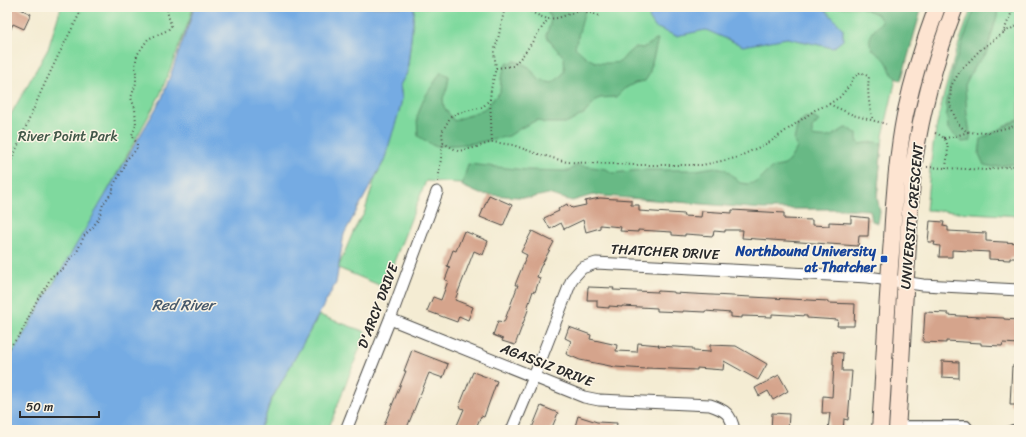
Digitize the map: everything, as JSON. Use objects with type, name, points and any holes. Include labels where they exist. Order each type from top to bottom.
[{"type":"main road","name":"UNIVERSITY CRESCENT","points":[[880,430],[888,280],[896,181],[904,121],[916,70],[937,7]]},
{"type":"main road","name":"UNIVERSITY CRESCENT","points":[[898,427],[911,190],[914,161],[919,130],[935,64],[954,7]]},
{"type":"street","name":"D'ARCY DRIVE","points":[[346,430],[390,320],[437,192]]},
{"type":"street","name":"THATCHER DRIVE","points":[[512,430],[572,279],[582,268],[596,263],[868,277],[923,285],[1019,290]]},
{"type":"street","name":"AGASSIZ DRIVE","points":[[390,320],[584,397],[599,400],[710,405],[727,413],[732,421],[734,430]]},
{"type":"lane","points":[[898,427],[907,424],[968,424],[972,430]]},
{"type":"lane","points":[[1008,430],[1019,428]]},
{"type":"path","points":[[7,171],[56,58],[83,7]]},
{"type":"path","points":[[7,350],[20,335],[51,277],[64,268],[70,259],[76,254],[84,236],[99,218],[104,204],[113,191],[113,186],[124,168],[126,160],[136,148],[137,144],[132,135],[136,125],[136,108],[132,98],[136,83],[135,66],[137,55],[148,39],[168,30],[171,26],[167,7]]},
{"type":"path","points":[[492,142],[490,99],[496,68],[494,52],[505,7]]},
{"type":"path","points":[[524,7],[530,12],[548,19],[558,18],[581,10],[600,16]]},
{"type":"path","points":[[1003,33],[1014,7]]},
{"type":"path","points":[[496,68],[513,66],[524,54],[548,19]]},
{"type":"path","points":[[968,132],[958,124],[950,105],[951,86],[960,71],[980,50],[1003,33],[1019,25]]},
{"type":"path","points":[[443,143],[458,151],[492,142],[513,145],[535,154],[567,162],[635,165],[702,165],[736,158],[770,142],[815,110],[840,97],[854,77],[862,72],[869,77],[869,103],[873,120]]},
{"type":"path","points":[[437,192],[443,143],[442,132],[451,116],[483,107],[490,99]]},
{"type":"path","points":[[829,104],[854,115],[886,124]]},
{"type":"path","points":[[944,138],[953,137],[968,132],[989,132],[1019,125]]},
{"type":"path","points":[[935,133],[942,136],[947,142],[946,168]]},
{"type":"path","points":[[927,167],[987,170],[1019,165]]},
{"type":"green space","name":"River Point Park","points":[[61,7],[193,7],[160,95],[7,375],[7,121],[48,49]]},
{"type":"green space","points":[[414,7],[917,7],[899,65],[883,136],[876,207],[426,181],[384,287],[338,268],[353,232],[364,214],[375,178],[384,161],[402,99],[400,85],[407,73]]},
{"type":"green space","points":[[545,7],[586,7],[575,47],[590,60],[595,62],[620,62],[635,47],[643,48],[658,39],[649,75],[645,81],[635,83],[624,89],[616,97],[600,98],[596,100],[585,113],[568,123],[544,123],[537,120],[509,136],[476,143],[457,145],[434,146],[418,136],[417,117],[423,100],[441,72],[449,76],[447,89],[443,98],[444,107],[454,121],[484,109],[500,92],[501,78],[506,64],[514,61],[521,63],[529,67],[539,80],[552,83],[562,75],[564,70],[564,57],[546,35],[550,18]]},
{"type":"green space","points":[[860,7],[922,7],[901,81],[893,75],[886,61],[871,47],[871,35],[882,21],[877,14]]},
{"type":"green space","points":[[972,7],[1019,7],[1019,216],[926,210],[933,146],[940,110],[954,58]]},
{"type":"green space","points":[[975,7],[998,7],[997,16],[986,54],[974,67],[965,85],[971,141],[962,142],[948,129],[946,105],[953,69]]},
{"type":"green space","points":[[813,117],[819,121],[812,128],[812,136],[830,136],[845,128],[850,129],[857,134],[859,144],[874,142],[882,143],[877,197],[880,212],[878,223],[872,221],[870,210],[763,209],[593,195],[572,201],[548,194],[530,198],[480,194],[462,186],[468,164],[526,170],[569,171],[577,165],[606,169],[613,173],[642,170],[696,170],[715,167],[725,169],[740,183],[748,184],[757,182],[771,168],[785,165],[797,148],[794,141],[797,126],[804,118]]},
{"type":"green space","points":[[1019,119],[1019,163],[994,167],[984,165],[979,154],[981,139]]},
{"type":"green space","points":[[319,315],[366,332],[328,430],[259,430],[270,402]]},
{"type":"water","name":"Red River","points":[[194,7],[414,7],[407,73],[400,85],[402,99],[399,112],[384,161],[344,234],[336,283],[270,402],[259,430],[7,430],[7,363],[162,98]]},
{"type":"water","points":[[656,7],[823,7],[843,29],[843,40],[833,48],[787,38],[743,46],[706,30],[676,36],[655,27],[649,18],[653,9]]},
{"type":"building","points":[[11,7],[16,7],[31,14],[24,29],[13,24],[7,38],[7,16]]},
{"type":"building","points":[[489,195],[512,205],[503,226],[480,217]]},
{"type":"building","points":[[600,198],[631,200],[631,205],[639,205],[639,211],[684,214],[683,216],[701,217],[702,211],[732,213],[732,210],[784,213],[784,219],[812,220],[812,225],[829,226],[829,222],[851,223],[851,216],[869,218],[868,236],[859,236],[858,246],[742,238],[743,230],[725,230],[725,232],[714,231],[713,236],[685,234],[685,236],[672,235],[672,232],[638,230],[638,232],[620,231],[621,227],[600,225],[600,228],[586,232],[583,220],[564,229],[561,223],[550,229],[544,218],[559,211],[558,209],[567,204],[568,207],[570,206],[572,208],[586,205],[585,201]]},
{"type":"building","points":[[930,221],[944,222],[943,226],[948,227],[948,231],[986,233],[986,241],[1019,243],[1019,258],[1010,258],[1010,260],[989,259],[989,252],[952,250],[952,257],[939,257],[940,246],[934,245],[935,242],[928,242]]},
{"type":"building","points":[[464,231],[488,241],[483,255],[474,251],[455,300],[473,307],[468,320],[459,316],[457,322],[427,311],[433,297],[441,300],[448,281],[445,280],[450,267],[447,266],[453,250],[456,251]]},
{"type":"building","points":[[532,231],[554,242],[540,268],[537,277],[540,278],[535,292],[533,291],[527,309],[528,310],[515,345],[502,341],[503,339],[493,335],[498,321],[504,322],[518,285],[515,285],[527,255],[521,252]]},
{"type":"building","points":[[588,287],[614,288],[613,290],[658,291],[828,301],[828,303],[855,304],[854,326],[837,326],[838,320],[807,318],[807,316],[772,314],[772,317],[742,316],[742,318],[731,317],[731,313],[705,311],[657,311],[657,308],[622,306],[609,306],[609,308],[597,307],[597,300],[587,300]]},
{"type":"building","points":[[925,312],[1018,320],[1017,328],[1019,328],[1019,344],[1003,343],[1002,346],[946,341],[946,343],[923,342]]},
{"type":"building","points":[[569,327],[591,335],[590,339],[617,345],[616,351],[637,352],[638,343],[693,348],[693,351],[710,352],[710,345],[736,346],[767,364],[758,380],[724,361],[723,370],[697,368],[697,370],[615,367],[580,360],[566,354],[571,341],[565,338]]},
{"type":"building","points":[[412,350],[448,364],[443,378],[429,373],[406,430],[382,430],[406,371],[404,371]]},
{"type":"building","points":[[833,352],[843,353],[842,371],[852,371],[848,420],[844,419],[843,430],[828,430],[830,413],[822,413],[823,396],[832,397],[834,365]]},
{"type":"building","points":[[942,361],[959,362],[959,378],[942,377]]},
{"type":"building","points":[[1012,366],[1019,366],[1019,405],[1010,405]]},
{"type":"building","points":[[473,372],[497,381],[484,417],[481,416],[475,430],[455,430],[464,409],[459,407]]},
{"type":"building","points":[[779,375],[788,391],[773,400],[768,391],[759,396],[755,388]]},
{"type":"building","points":[[541,406],[558,413],[551,430],[538,430],[532,428]]},
{"type":"building","points":[[772,413],[789,414],[788,430],[771,430]]},
{"type":"building","points":[[578,416],[597,422],[617,423],[616,430],[574,430]]},
{"type":"place","name":"Northbound University at Thatcher","points":[[884,259]]}]
